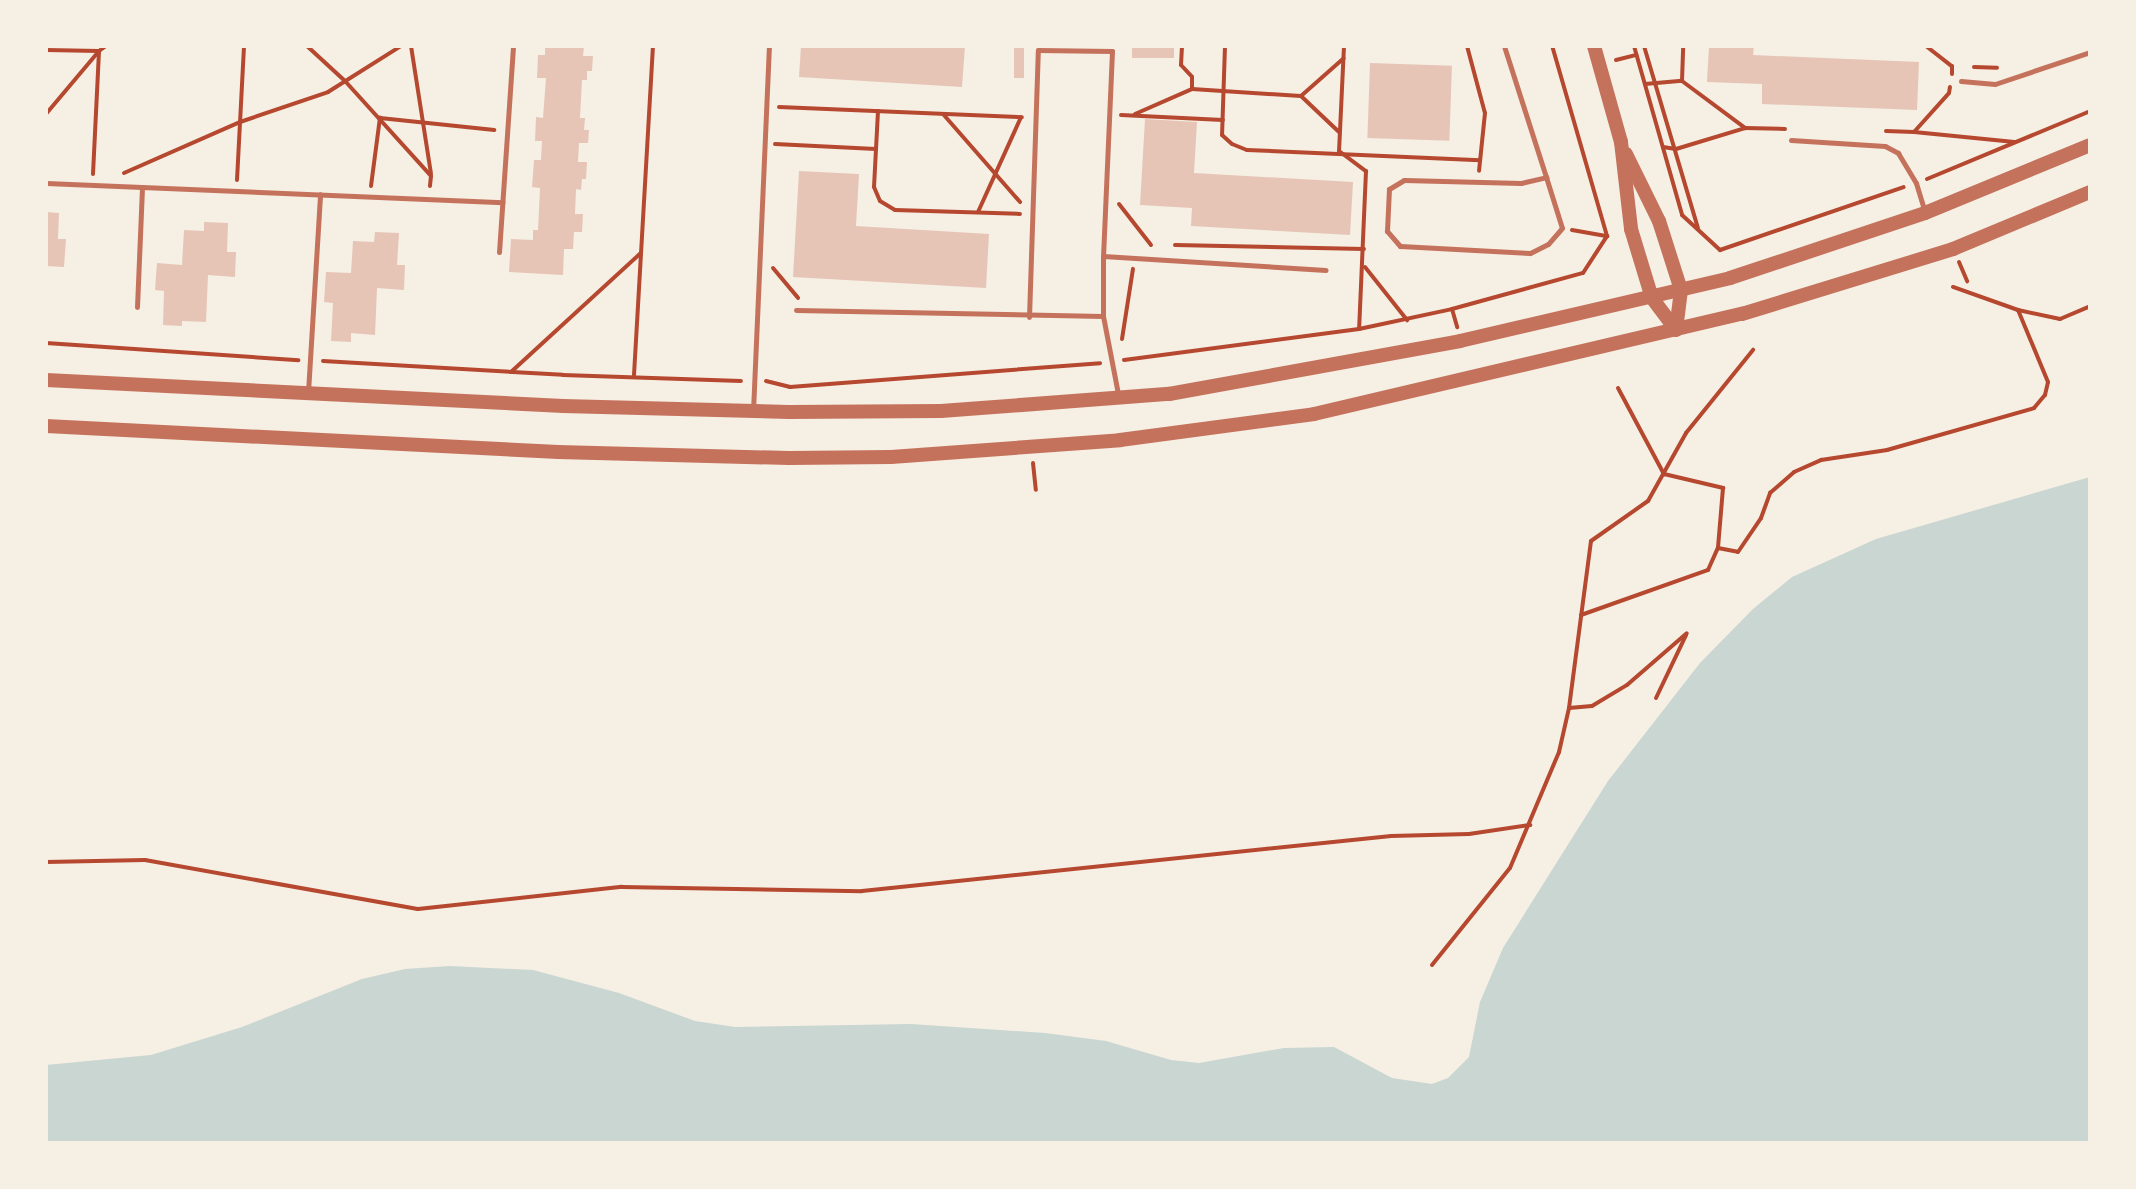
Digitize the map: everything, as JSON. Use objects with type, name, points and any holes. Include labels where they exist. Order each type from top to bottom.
[{"type":"street","points":[[1594,46],[1621,142],[1631,229],[1652,298],[1676,330]]},
{"type":"street","points":[[1621,142],[1659,221],[1681,290],[1676,330]]},
{"type":"street","points":[[46,380],[753,412],[941,411],[1119,399],[1337,366],[1652,298],[1756,270],[1925,213],[2090,145]]},
{"type":"street","points":[[46,426],[558,452],[789,458],[1032,449],[1231,427],[1314,414],[1742,314],[1953,249],[2090,192]]},
{"type":"lane","points":[[499,252],[513,46]]},
{"type":"lane","points":[[753,412],[769,46]]},
{"type":"lane","points":[[1504,46],[1546,177],[1562,228],[1548,244],[1530,253],[1400,246],[1387,231],[1389,189],[1404,180],[1521,183],[1546,177]]},
{"type":"lane","points":[[1029,317],[1038,50],[1112,51],[1103,316],[1119,399]]},
{"type":"lane","points":[[1961,81],[1995,84],[2090,52]]},
{"type":"lane","points":[[1791,140],[1885,146],[1898,153],[1916,183],[1925,213]]},
{"type":"lane","points":[[46,183],[503,202]]},
{"type":"lane","points":[[137,307],[142,187]]},
{"type":"lane","points":[[308,393],[320,194]]},
{"type":"lane","points":[[1103,256],[1326,270]]},
{"type":"lane","points":[[796,310],[1029,317],[1103,316]]},
{"type":"path","points":[[46,50],[106,46]]},
{"type":"path","points":[[236,191],[244,46]]},
{"type":"path","points":[[307,46],[345,81],[431,176]]},
{"type":"path","points":[[121,174],[240,122],[328,92],[401,46]]},
{"type":"path","points":[[411,46],[431,176],[429,199]]},
{"type":"path","points":[[634,376],[653,46]]},
{"type":"path","points":[[1182,46],[1181,65],[1192,77],[1192,89]]},
{"type":"path","points":[[1225,46],[1222,135],[1232,144],[1247,150],[1339,151],[1480,160]]},
{"type":"path","points":[[1339,151],[1344,46]]},
{"type":"path","points":[[1467,46],[1485,113],[1478,182]]},
{"type":"path","points":[[46,343],[511,372],[754,381],[790,387],[1111,362],[1407,320],[1583,273],[1607,236],[1552,46]]},
{"type":"path","points":[[1634,46],[1682,215],[1720,250],[1916,183],[2090,111]]},
{"type":"path","points":[[1644,46],[1699,230]]},
{"type":"path","points":[[1682,81],[1683,46]]},
{"type":"path","points":[[1926,46],[1952,66],[2002,69]]},
{"type":"path","points":[[46,114],[99,48]]},
{"type":"path","points":[[92,185],[99,48]]},
{"type":"path","points":[[1301,96],[1344,58]]},
{"type":"path","points":[[1914,132],[1949,93],[1952,66]]},
{"type":"path","points":[[1645,84],[1682,81],[1745,128]]},
{"type":"path","points":[[1132,115],[1192,89],[1301,96],[1340,133]]},
{"type":"path","points":[[1120,129],[1121,101]]},
{"type":"path","points":[[765,105],[1026,117],[1025,131]]},
{"type":"path","points":[[878,110],[874,187],[880,201],[895,210],[1020,214]]},
{"type":"path","points":[[943,114],[1020,202]]},
{"type":"path","points":[[1121,115],[1223,120]]},
{"type":"path","points":[[978,212],[1021,117]]},
{"type":"path","points":[[380,118],[508,131]]},
{"type":"path","points":[[370,197],[380,118]]},
{"type":"path","points":[[1663,147],[1676,149],[1745,128],[1791,129]]},
{"type":"path","points":[[1884,131],[2017,142]]},
{"type":"path","points":[[775,144],[876,149]]},
{"type":"path","points":[[1339,151],[1366,171],[1359,329]]},
{"type":"path","points":[[1019,230],[1021,188]]},
{"type":"path","points":[[1118,203],[1153,245],[1136,244],[1128,317],[1121,343]]},
{"type":"path","points":[[1562,228],[1607,236]]},
{"type":"path","points":[[1168,245],[1364,249]]},
{"type":"path","points":[[511,372],[641,253]]},
{"type":"path","points":[[770,264],[802,302],[791,302]]},
{"type":"path","points":[[1364,265],[1407,320]]},
{"type":"path","points":[[1953,287],[2018,310],[2060,319],[2090,306]]},
{"type":"path","points":[[1718,548],[1738,552],[1761,518],[1770,493],[1821,460],[1901,447],[2034,408],[2045,395],[2048,382],[2018,310]]},
{"type":"path","points":[[1432,965],[1510,868],[1559,752],[1569,708],[1591,541],[1648,501],[1686,433],[1753,350]]},
{"type":"path","points":[[1122,352],[1122,360]]},
{"type":"path","points":[[1581,615],[1708,570],[1718,548],[1723,488],[1664,474],[1618,388]]},
{"type":"path","points":[[1032,449],[1036,490]]},
{"type":"path","points":[[1569,708],[1592,706],[1627,685],[1687,633],[1676,663],[1656,698]]},
{"type":"path","points":[[46,862],[145,860],[418,909],[622,887],[862,891],[1391,836],[1469,834],[1530,825]]},
{"type":"shaded area","points":[[2090,477],[2090,1143],[46,1143],[46,1065],[151,1055],[242,1027],[362,979],[405,969],[450,966],[533,970],[619,993],[695,1021],[735,1027],[911,1024],[1045,1033],[1106,1041],[1171,1060],[1199,1063],[1284,1048],[1334,1047],[1392,1078],[1432,1084],[1448,1078],[1469,1057],[1480,1002],[1503,948],[1608,781],[1700,663],[1753,609],[1792,577],[1876,539]]},
{"type":"building","points":[[545,46],[584,46],[583,56],[593,56],[592,71],[587,71],[587,80],[582,80],[580,118],[585,118],[584,130],[589,130],[588,143],[579,143],[578,162],[587,162],[586,179],[582,179],[581,190],[576,189],[575,214],[583,214],[582,232],[574,232],[573,249],[564,249],[563,275],[509,272],[511,239],[533,240],[533,230],[538,230],[540,188],[532,187],[534,160],[541,160],[542,141],[535,141],[536,117],[543,118],[546,78],[537,78],[538,55],[545,55]]},
{"type":"building","points":[[801,46],[965,46],[962,87],[799,77]]},
{"type":"building","points":[[1014,46],[1024,46],[1024,78],[1014,78]]},
{"type":"building","points":[[1132,46],[1174,46],[1174,58],[1132,58]]},
{"type":"building","points":[[1709,46],[1754,46],[1753,55],[1919,62],[1917,110],[1762,104],[1762,84],[1707,82]]},
{"type":"building","points":[[1370,63],[1452,66],[1449,141],[1367,138]]},
{"type":"building","points":[[1145,119],[1197,122],[1194,173],[1353,182],[1350,235],[1191,226],[1192,208],[1140,205]]},
{"type":"building","points":[[799,171],[859,174],[856,226],[989,234],[986,288],[793,277]]},
{"type":"building","points":[[46,212],[59,213],[58,239],[66,239],[64,267],[46,266]]},
{"type":"building","points":[[204,222],[228,223],[227,252],[236,252],[235,277],[208,275],[206,322],[182,321],[182,326],[163,325],[164,291],[155,290],[157,263],[182,265],[184,230],[204,231]]},
{"type":"building","points":[[375,232],[399,233],[397,265],[405,265],[404,290],[377,288],[375,335],[351,333],[351,342],[331,341],[333,303],[324,302],[326,272],[351,273],[353,241],[374,242]]}]
